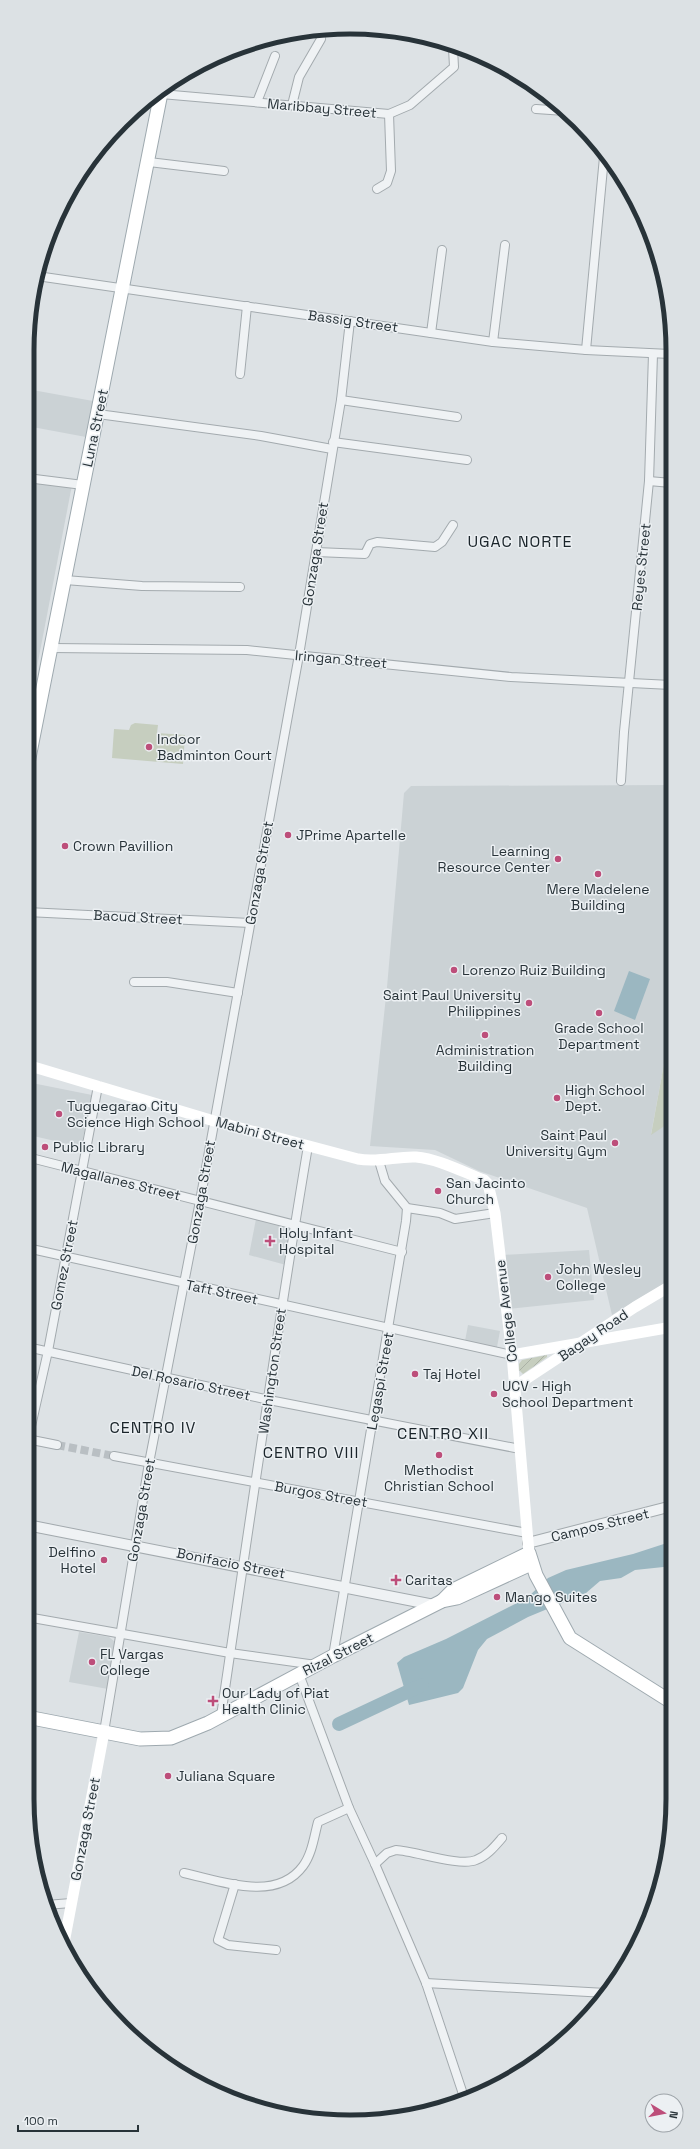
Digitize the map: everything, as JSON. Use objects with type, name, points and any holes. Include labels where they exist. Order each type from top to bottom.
[{"type":"main road","name":"Luna Street","points":[[34,734],[149,162],[159,98]]},
{"type":"main road","name":"Mabini Street","points":[[34,1067],[214,1121],[366,1161],[379,1161]]},
{"type":"main road","name":"College Avenue","points":[[379,1161],[415,1157],[426,1159],[484,1180],[488,1184],[495,1213],[512,1355],[530,1554]]},
{"type":"main road","name":"Bagay Road","points":[[514,1387],[635,1307],[666,1289]]},
{"type":"main road","points":[[512,1355],[583,1341],[666,1328]]},
{"type":"main road","points":[[530,1554],[561,1623],[570,1638],[666,1698]]},
{"type":"main road","name":"Rizal Street","points":[[34,1718],[140,1739],[162,1739],[180,1735],[221,1716],[333,1656],[438,1603],[453,1590],[530,1554]]},
{"type":"main road","points":[[561,1623],[666,1688]]},
{"type":"main road","name":"Gonzaga Street","points":[[65,1935],[104,1732]]},
{"type":"street","points":[[292,106],[299,76],[321,39]]},
{"type":"street","name":"Maribbay Street","points":[[166,93],[292,106],[389,114],[410,105],[454,67],[453,51]]},
{"type":"street","points":[[257,102],[275,56]]},
{"type":"street","points":[[536,109],[556,110]]},
{"type":"street","points":[[377,189],[387,183],[391,171],[389,114]]},
{"type":"street","points":[[586,350],[604,161]]},
{"type":"street","points":[[149,162],[224,171]]},
{"type":"street","points":[[493,342],[505,245]]},
{"type":"street","points":[[431,333],[442,250]]},
{"type":"street","name":"Bassig Street","points":[[43,277],[493,342],[586,350],[666,354]]},
{"type":"street","points":[[240,374],[247,306]]},
{"type":"street","name":"Gonzaga Street","points":[[104,1732],[149,1463],[200,1201],[299,655],[341,400],[350,321]]},
{"type":"street","name":"Reyes Street","points":[[621,780],[649,481],[654,354]]},
{"type":"street","points":[[341,400],[457,417]]},
{"type":"street","points":[[98,414],[333,446],[467,460]]},
{"type":"street","points":[[34,479],[83,485]]},
{"type":"street","points":[[649,481],[666,483]]},
{"type":"street","points":[[316,552],[365,554],[370,544],[377,542],[435,547],[442,542],[453,525]]},
{"type":"street","points":[[65,580],[142,586],[240,587]]},
{"type":"street","name":"Iringan Street","points":[[52,648],[247,650],[511,677],[666,685]]},
{"type":"street","name":"Bacud Street","points":[[34,912],[250,923]]},
{"type":"street","points":[[134,982],[167,982],[238,994]]},
{"type":"street","name":"Gomez Street","points":[[34,1411],[48,1352],[98,1086]]},
{"type":"street","name":"Washington Street","points":[[221,1716],[269,1400],[282,1304],[308,1146]]},
{"type":"street","name":"Magallanes Street","points":[[34,1159],[402,1252]]},
{"type":"street","points":[[379,1161],[385,1182],[407,1208],[440,1213],[455,1219],[495,1213]]},
{"type":"street","name":"Legaspi Street","points":[[333,1656],[372,1421],[390,1328],[402,1252],[407,1208]]},
{"type":"street","name":"Taft Street","points":[[34,1250],[65,1258],[512,1355]]},
{"type":"street","name":"Del Rosario Street","points":[[34,1349],[269,1400],[520,1449]]},
{"type":"street","points":[[34,1442],[57,1445]]},
{"type":"street","name":"Burgos Street","points":[[114,1456],[359,1500],[530,1554]]},
{"type":"street","name":"Campos Street","points":[[530,1554],[666,1508]]},
{"type":"street","name":"Bonifacio Street","points":[[34,1526],[135,1544],[344,1586],[438,1603]]},
{"type":"street","points":[[34,1618],[230,1653],[316,1665]]},
{"type":"street","points":[[299,1674],[349,1808],[375,1864],[426,1983],[463,2094]]},
{"type":"street","points":[[184,1873],[257,1887],[281,1885],[303,1866],[312,1848],[318,1822],[349,1808]]},
{"type":"street","points":[[375,1864],[387,1853],[396,1850],[450,1860],[473,1862],[484,1856],[502,1838]]},
{"type":"street","points":[[235,1884],[218,1940],[228,1945],[276,1950]]},
{"type":"street","points":[[52,1904],[71,1903]]},
{"type":"street","points":[[426,1983],[600,1993]]},
{"type":"shaded area","points":[[34,390],[93,401],[86,437],[34,427]]},
{"type":"shaded area","points":[[34,481],[72,485],[34,683]]},
{"type":"shaded area","name":"Saint Paul University Philippines","points":[[666,785],[666,1053],[651,1134],[666,1125],[666,1283],[612,1315],[587,1208],[479,1171],[435,1150],[370,1146],[387,987],[404,793],[411,786]]},
{"type":"shaded area","name":"Tuguegarao City Science High School","points":[[34,1083],[92,1095],[81,1147],[34,1136]]},
{"type":"shaded area","name":"Holy Infant Hospital","points":[[256,1219],[291,1227],[286,1265],[249,1255]]},
{"type":"shaded area","name":"John Wesley College","points":[[589,1250],[594,1300],[507,1309],[502,1255]]},
{"type":"shaded area","points":[[468,1325],[500,1331],[497,1347],[465,1341]]},
{"type":"shaded area","name":"FL Vargas College","points":[[79,1632],[109,1637],[115,1642],[108,1689],[69,1682]]},
{"type":"green space","name":"Indoor Badminton Court","points":[[135,723],[158,725],[157,733],[185,735],[183,764],[112,758],[114,729],[129,730],[131,725]]},
{"type":"green space","points":[[666,1053],[666,1125],[651,1135]]},
{"type":"green space","points":[[547,1355],[547,1357],[523,1374],[519,1370],[519,1364],[522,1360]]},
{"type":"water","points":[[629,971],[650,979],[635,1020],[614,1011]]},
{"type":"water","points":[[666,1543],[666,1567],[635,1570],[621,1578],[600,1581],[586,1593],[528,1617],[487,1639],[478,1650],[463,1688],[458,1693],[409,1705],[397,1663],[404,1657],[446,1639],[527,1598],[548,1578],[566,1570],[633,1554]]},
{"type":"waterway","points":[[339,1724],[422,1685]]},
{"type":"tunnel","points":[[57,1445],[114,1456]]},
{"type":"place","name":"Indoor Badminton Court","points":[[149,747]]},
{"type":"place","name":"JPrime Apartelle","points":[[288,835]]},
{"type":"place","name":"Crown Pavillion","points":[[65,846]]},
{"type":"place","name":"Learning Resource Center","points":[[558,859]]},
{"type":"place","name":"Mere Madelene Building","points":[[598,874]]},
{"type":"place","name":"Lorenzo Ruiz Building","points":[[454,970]]},
{"type":"place","name":"Saint Paul University Philippines","points":[[529,1003]]},
{"type":"place","name":"Grade School Department","points":[[599,1013]]},
{"type":"place","name":"Administration Building","points":[[485,1035]]},
{"type":"place","name":"High School Dept.","points":[[557,1098]]},
{"type":"place","name":"Tuguegarao City Science High School","points":[[59,1114]]},
{"type":"place","name":"Saint Paul University Gym","points":[[615,1143]]},
{"type":"place","name":"Public Library","points":[[45,1147]]},
{"type":"place","name":"San Jacinto Church","points":[[438,1191]]},
{"type":"place","name":"Holy Infant Hospital","points":[[270,1241]]},
{"type":"place","name":"John Wesley College","points":[[548,1277]]},
{"type":"place","name":"Taj Hotel","points":[[415,1374]]},
{"type":"place","name":"UCV - High School Department","points":[[494,1394]]},
{"type":"place","name":"Methodist Christian School","points":[[439,1455]]},
{"type":"place","name":"Delfino Hotel","points":[[104,1560]]},
{"type":"place","name":"Caritas","points":[[396,1580]]},
{"type":"place","name":"Mango Suites","points":[[497,1597]]},
{"type":"place","name":"FL Vargas College","points":[[92,1662]]},
{"type":"place","name":"Our Lady of Piat Health Clinic","points":[[213,1701]]},
{"type":"place","name":"Juliana Square","points":[[168,1776]]},
{"type":"district","name":"UGAC NORTE","points":[[520,541]]},
{"type":"district","name":"CENTRO IV","points":[[153,1427]]},
{"type":"district","name":"CENTRO XII","points":[[443,1433]]},
{"type":"district","name":"CENTRO VIII","points":[[311,1452]]}]
